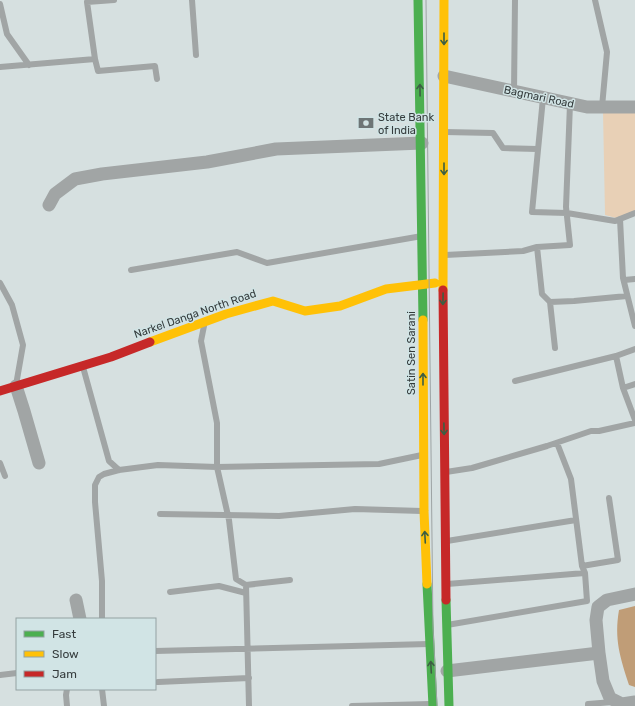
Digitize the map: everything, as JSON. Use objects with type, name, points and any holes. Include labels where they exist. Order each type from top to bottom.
[{"type":"main road","name":"Satin Sen Sarani","points":[[418,0],[422,143],[424,511],[433,705]]},
{"type":"main road","points":[[444,0],[446,625],[449,706]]},
{"type":"main road","name":"Narkel Danga North Road","points":[[0,391],[111,357],[226,314],[273,301],[305,311],[340,306],[386,289],[444,282]]},
{"type":"street","name":"Bagmari Road","points":[[444,76],[587,107],[635,107]]},
{"type":"street","points":[[49,205],[55,194],[75,180],[102,174],[208,162],[276,149],[422,143]]},
{"type":"street","points":[[16,386],[39,463]]},
{"type":"street","points":[[635,594],[607,600],[598,607],[596,620],[603,681],[610,698],[622,704],[635,702]]},
{"type":"street","points":[[76,600],[80,618]]},
{"type":"street","points":[[447,671],[599,653]]},
{"type":"lane","points":[[114,0],[87,2],[98,71],[155,66],[157,79]]},
{"type":"lane","points":[[192,0],[196,55]]},
{"type":"lane","points":[[514,92],[515,0]]},
{"type":"lane","points":[[595,0],[607,52],[602,107]]},
{"type":"lane","points":[[0,4],[7,34],[29,65]]},
{"type":"lane","points":[[0,67],[95,59]]},
{"type":"lane","points":[[543,98],[532,212],[567,213],[615,220],[635,213]]},
{"type":"lane","points":[[444,255],[522,251],[538,247],[570,245],[567,213],[570,104]]},
{"type":"lane","points":[[444,132],[493,134],[503,148],[537,149]]},
{"type":"lane","points":[[620,219],[624,280],[635,326]]},
{"type":"lane","points":[[131,270],[238,252],[267,263],[422,236]]},
{"type":"lane","points":[[538,247],[542,294],[550,302],[555,348]]},
{"type":"lane","points":[[624,280],[635,279]]},
{"type":"lane","points":[[0,283],[12,305],[22,345],[16,386]]},
{"type":"lane","points":[[550,302],[627,296]]},
{"type":"lane","points":[[204,322],[201,341],[217,424],[217,467],[228,515],[236,579],[246,585],[290,580]]},
{"type":"lane","points":[[515,381],[616,356],[635,349]]},
{"type":"lane","points":[[445,472],[472,468],[557,443],[591,431],[599,431],[635,422],[616,356]]},
{"type":"lane","points":[[83,365],[109,461],[119,470]]},
{"type":"lane","points":[[624,388],[635,384]]},
{"type":"lane","points":[[446,625],[588,601],[570,479],[557,443]]},
{"type":"lane","points":[[102,618],[102,581],[95,502],[95,485],[99,478],[104,474],[119,470],[158,465],[217,467],[379,464],[423,455]]},
{"type":"lane","points":[[0,462],[5,476]]},
{"type":"lane","points":[[582,566],[618,560],[609,498]]},
{"type":"lane","points":[[160,514],[279,516],[355,509],[424,511]]},
{"type":"lane","points":[[446,541],[576,520]]},
{"type":"lane","points":[[446,584],[585,573]]},
{"type":"lane","points":[[246,585],[249,706]]},
{"type":"lane","points":[[170,592],[220,586],[246,593]]},
{"type":"lane","points":[[156,652],[430,644]]},
{"type":"lane","points":[[0,675],[16,674]]},
{"type":"lane","points":[[158,682],[249,678]]},
{"type":"lane","points":[[67,690],[67,706]]},
{"type":"lane","points":[[102,690],[104,706]]},
{"type":"lane","points":[[588,706],[588,704],[617,701]]},
{"type":"lane","points":[[352,706],[433,705]]},
{"type":"shaded area","points":[[603,112],[635,112],[635,211],[616,218],[605,215]]},
{"type":"shaded area","points":[[635,606],[635,687],[629,685],[619,648],[617,630],[619,610]]},
{"type":"tram line","points":[[426,0],[433,628],[437,706]]},
{"type":"traffic: fast","points":[[418,0],[423,320]]},
{"type":"traffic: fast","points":[[427,584],[433,706]]},
{"type":"traffic: fast","points":[[446,600],[449,706]]},
{"type":"traffic: slow","points":[[443,290],[444,0]]},
{"type":"traffic: slow","points":[[150,342],[226,314],[273,301],[305,311],[340,306],[386,289],[435,283]]},
{"type":"traffic: slow","points":[[423,320],[424,511],[427,584]]},
{"type":"traffic: jam","points":[[443,290],[446,600]]},
{"type":"traffic: jam","points":[[0,391],[111,357],[150,342]]},
{"type":"place","name":"State Bank of India","points":[[366,123]]}]
